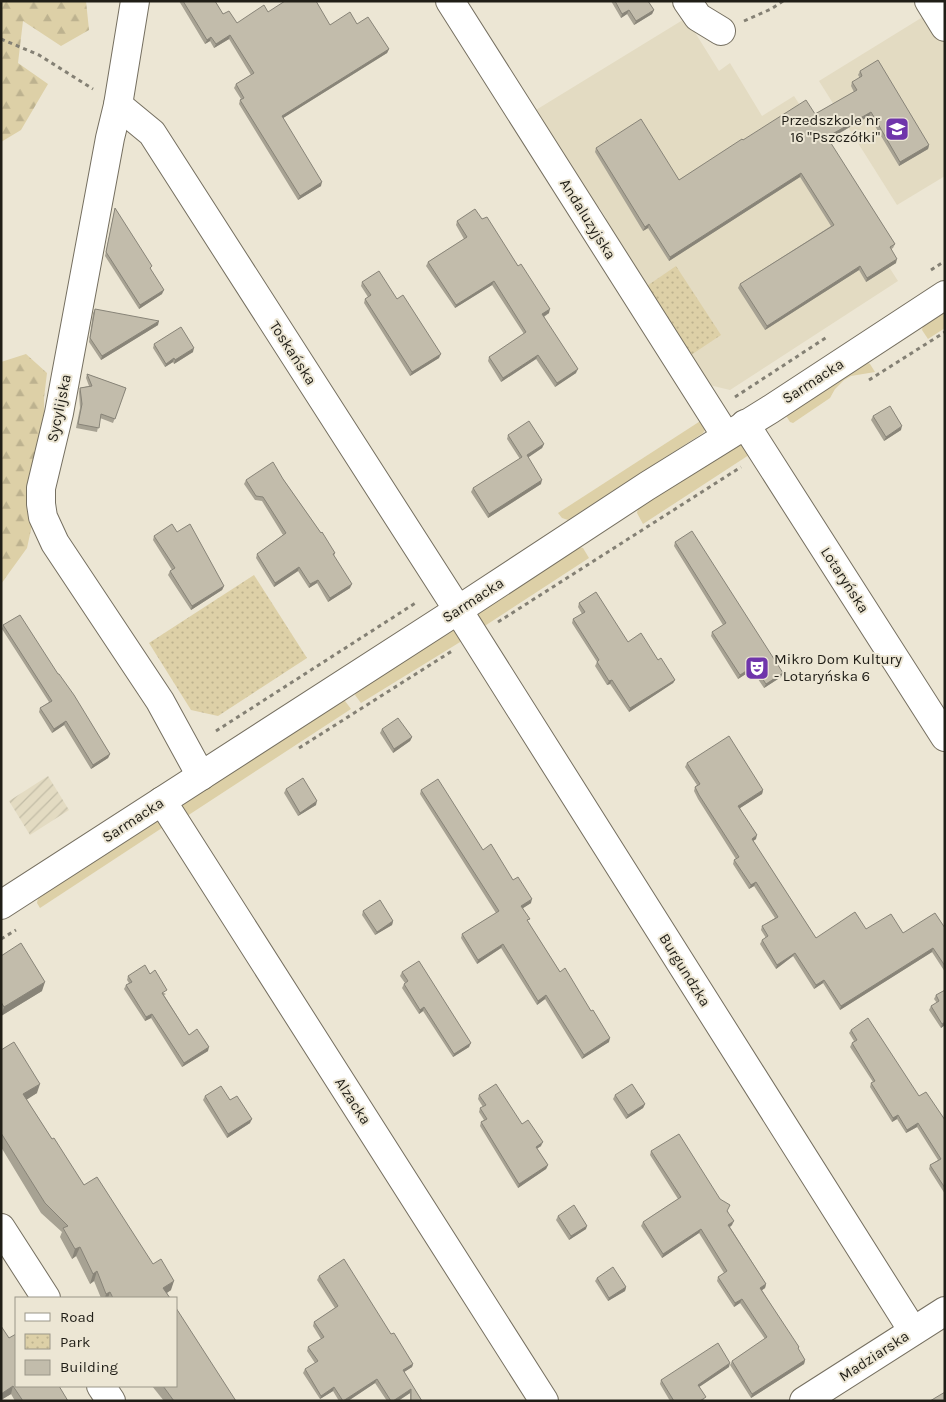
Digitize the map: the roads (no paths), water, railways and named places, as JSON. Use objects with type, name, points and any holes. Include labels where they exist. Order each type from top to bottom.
[{"type":"street","name":"Sycylijska","points":[[135,1],[118,105],[110,138],[59,412],[41,488],[41,504],[43,517],[55,543],[160,701],[201,776]]},
{"type":"street","name":"Andaluzyjska","points":[[450,1],[736,430]]},
{"type":"street","points":[[687,1],[698,17],[721,31]]},
{"type":"street","points":[[929,1],[945,27]]},
{"type":"street","name":"Toskańska","points":[[118,105],[152,134],[458,610]]},
{"type":"street","name":"Sarmacka","points":[[1,906],[647,486],[945,295]]},
{"type":"street","name":"Lotaryńska","points":[[736,430],[945,737]]},
{"type":"street","name":"Burgundzka","points":[[458,610],[913,1331]]},
{"type":"street","name":"Alzacka","points":[[162,801],[544,1401]]},
{"type":"street","points":[[1,1228],[45,1297]]},
{"type":"street","name":"Madziarska","points":[[804,1401],[945,1311]]},
{"type":"street","points":[[102,1387],[110,1401]]},
{"type":"place","name":"Przedszkole nr 16 \"Pszczółki\"","points":[[897,129]]},
{"type":"place","name":"Mikro Dom Kultury - Lotaryńska 6","points":[[757,668]]}]
